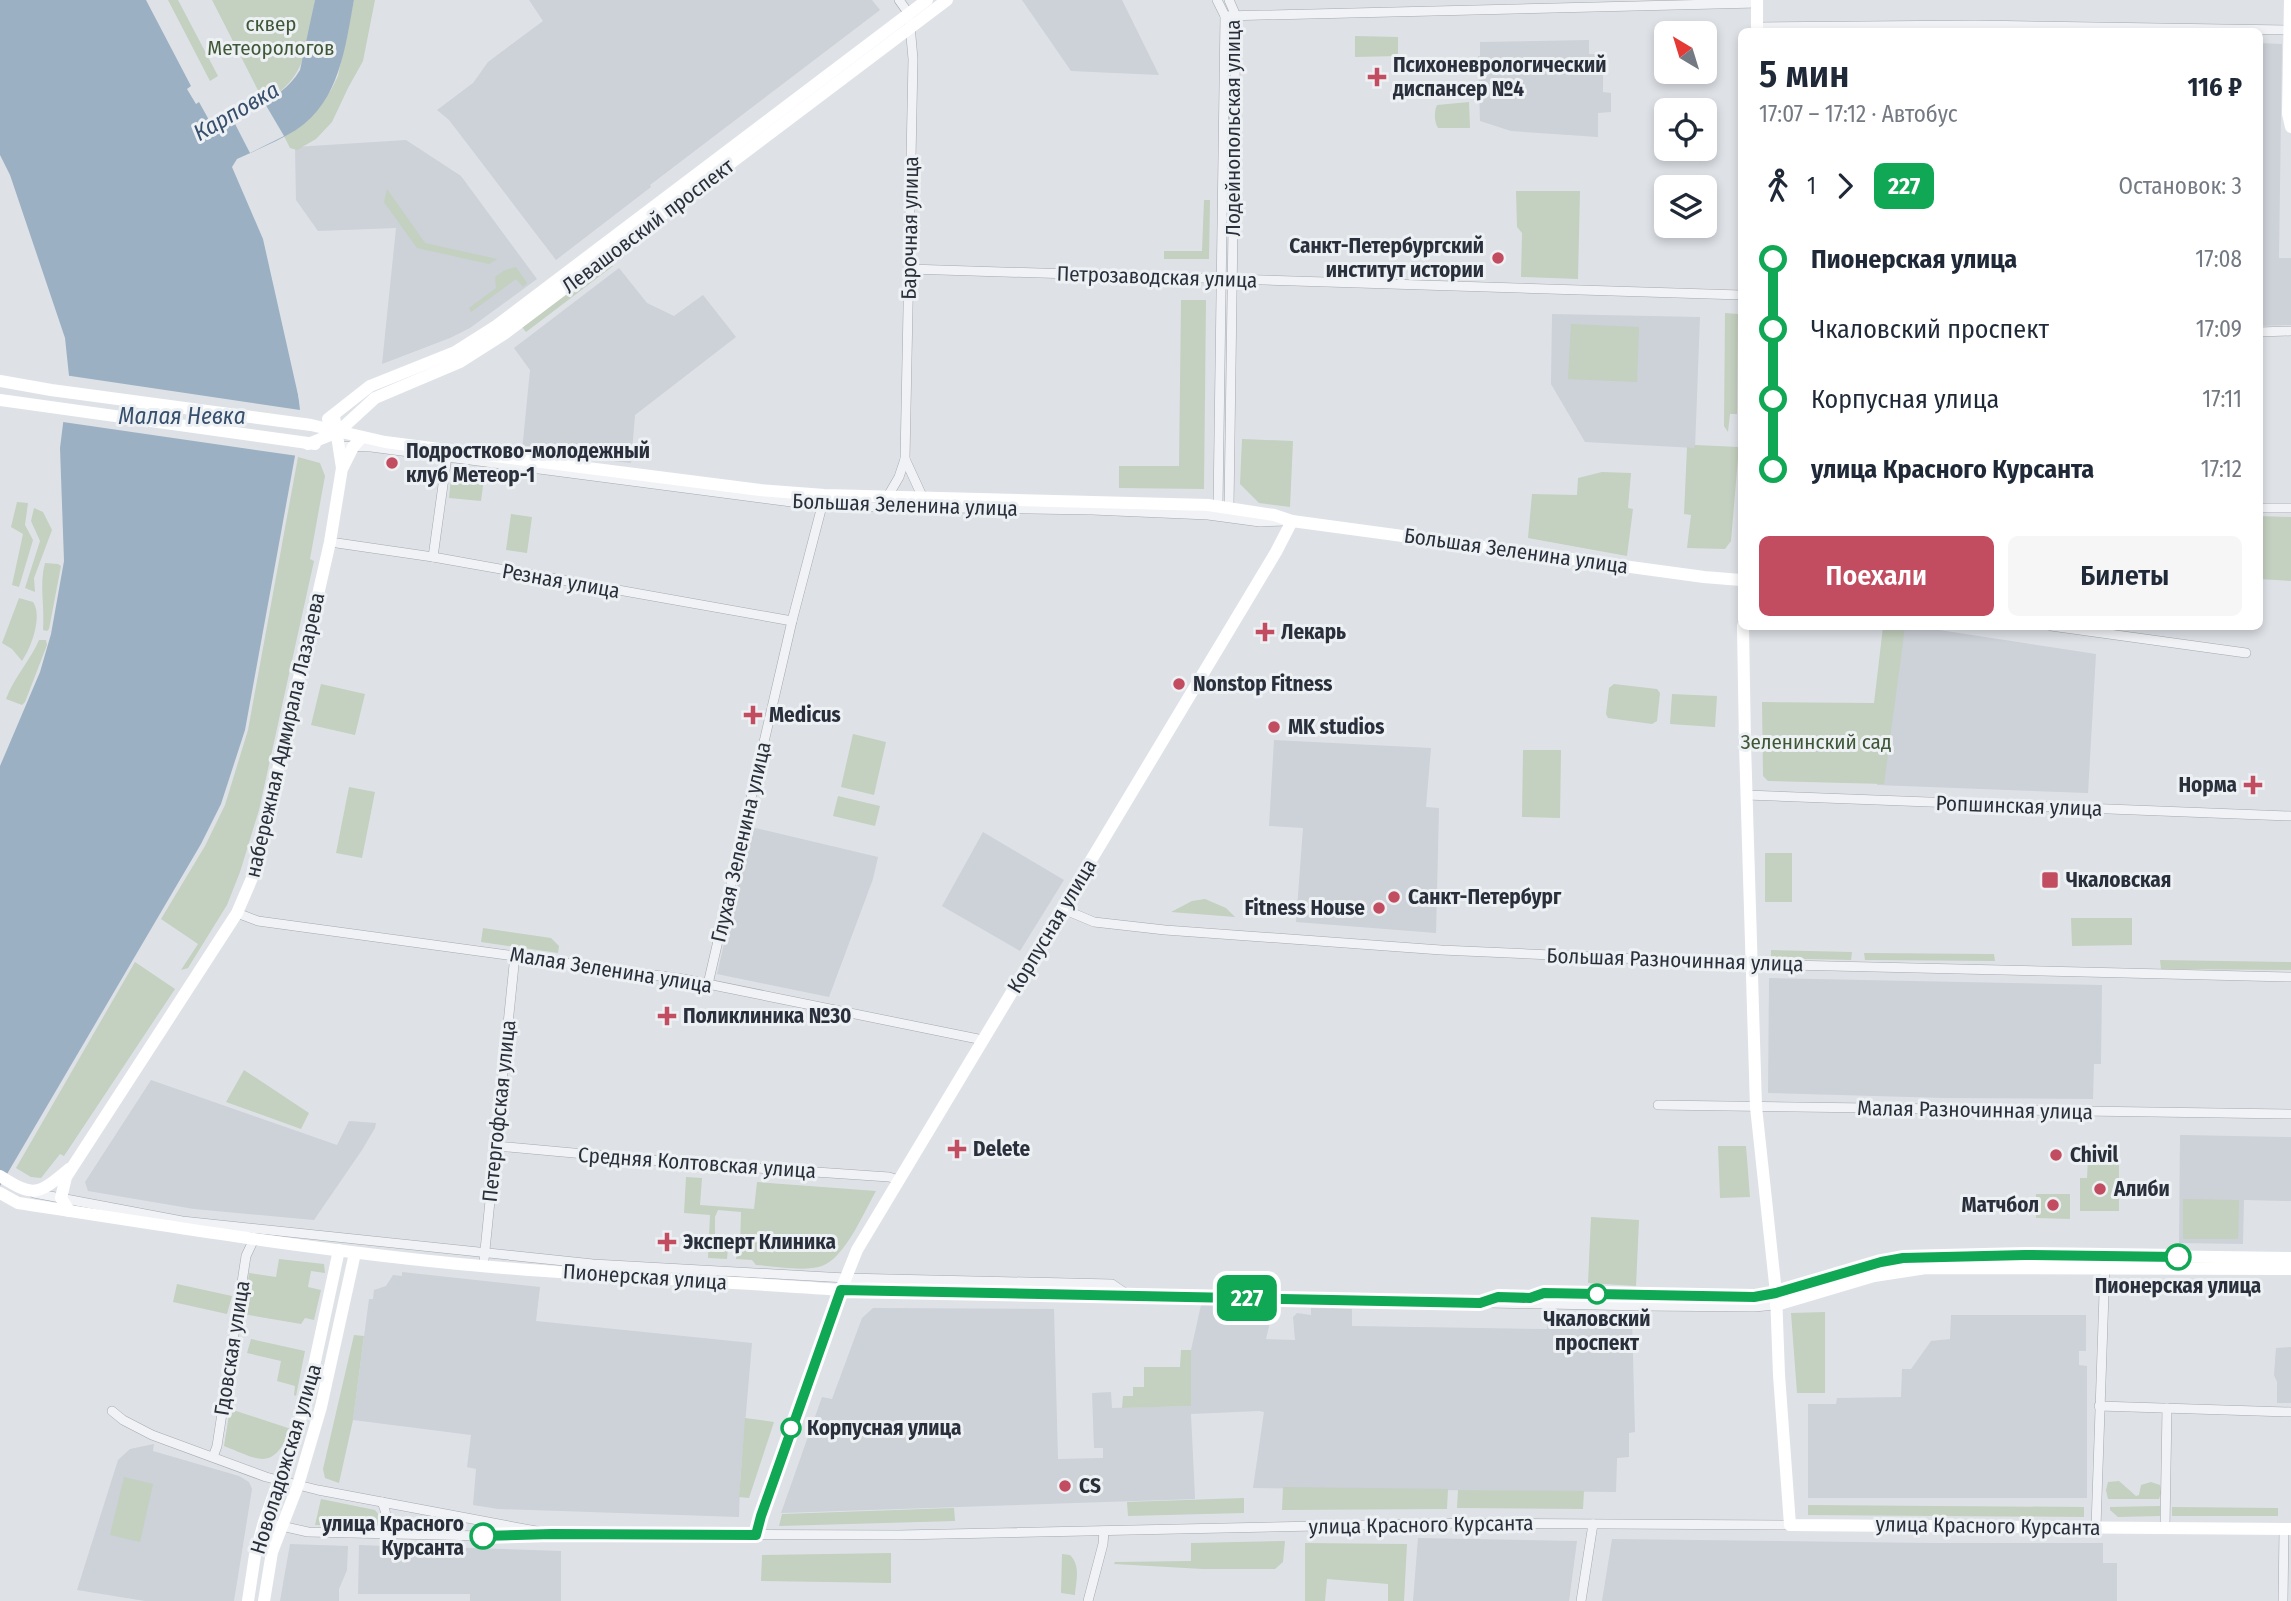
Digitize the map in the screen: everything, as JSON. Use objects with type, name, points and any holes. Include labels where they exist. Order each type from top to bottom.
[{"type":"street","name":"Барочная улица","points":[[888,496],[905,459],[913,59],[909,14],[899,0]]},
{"type":"street","name":"Левашовский проспект","points":[[334,416],[370,386],[455,352],[496,327],[927,0]]},
{"type":"street","name":"Левашовский проспект","points":[[338,432],[375,398],[460,362],[504,334],[947,0]]},
{"type":"street","name":"Лодейнопольская улица","points":[[1217,0],[1225,16],[1222,279],[1224,507]]},
{"type":"street","name":"Лодейнопольская улица","points":[[1224,507],[1233,279],[1236,16],[1229,0]]},
{"type":"street","points":[[2290,0],[2288,114],[2291,127]]},
{"type":"street","points":[[1225,16],[1605,3],[1757,2],[1757,28]]},
{"type":"street","points":[[1812,28],[1975,25],[2164,28]]},
{"type":"street","points":[[2263,30],[2290,30]]},
{"type":"street","name":"Петрозаводская улица","points":[[909,269],[1738,295]]},
{"type":"street","points":[[2263,332],[2291,331]]},
{"type":"street","name":"Большая Зеленина улица","points":[[0,380],[51,390],[308,425],[338,432],[351,443],[760,490],[823,501],[1091,510],[1208,515],[1260,522],[1292,521],[1704,578],[1738,580]]},
{"type":"street","points":[[0,400],[305,443],[351,443],[354,430],[344,407]]},
{"type":"street","points":[[308,425],[324,422],[334,416]]},
{"type":"street","name":"набережная Адмирала Лазарева","points":[[61,1198],[63,1186],[73,1166],[237,913],[255,871],[330,542],[342,468],[351,443],[338,432],[334,416]]},
{"type":"street","points":[[305,443],[338,432]]},
{"type":"street","points":[[433,557],[447,455]]},
{"type":"street","name":"Барочная улица","points":[[905,459],[923,498]]},
{"type":"street","name":"Большая Зеленина улица","points":[[823,501],[888,496],[1224,507],[1274,515],[1292,521]]},
{"type":"street","name":"Глухая Зеленина улица","points":[[708,984],[792,621],[823,501]]},
{"type":"street","points":[[2263,508],[2291,508]]},
{"type":"street","name":"Корпусная улица","points":[[756,1535],[857,1250],[1063,909],[1292,521]]},
{"type":"street","name":"Резная улица","points":[[330,542],[433,557],[792,621]]},
{"type":"street","points":[[1743,630],[1756,1107],[1776,1299],[1790,1525]]},
{"type":"street","points":[[2080,630],[2246,653]]},
{"type":"street","name":"Ропшинская улица","points":[[1746,795],[2291,816]]},
{"type":"street","name":"Большая Разночинная улица","points":[[1063,909],[1094,922],[1289,940],[1441,950],[1752,964],[2291,977]]},
{"type":"street","name":"Малая Зеленина улица","points":[[237,913],[258,921],[708,984],[984,1041]]},
{"type":"street","name":"Петергофская улица","points":[[484,1260],[515,955]]},
{"type":"street","name":"Малая Разночинная улица","points":[[1658,1105],[2291,1114]]},
{"type":"street","name":"Средняя Колтовская улица","points":[[496,1146],[683,1163],[889,1177],[899,1180]]},
{"type":"street","points":[[2,1177],[25,1191],[32,1192],[73,1166]]},
{"type":"street","name":"Пионерская улица","points":[[32,1192],[182,1221],[349,1238],[484,1260]]},
{"type":"street","name":"Пионерская улица","points":[[0,1193],[18,1203],[355,1253],[844,1284],[1129,1296],[1754,1307],[1776,1299],[1910,1269],[2291,1258]]},
{"type":"street","points":[[61,1198],[69,1211]]},
{"type":"street","name":"Новоладожская улица","points":[[248,1601],[255,1555],[264,1522],[306,1403],[340,1250],[349,1238]]},
{"type":"street","name":"Гдовская улица","points":[[213,1457],[217,1446],[246,1256],[254,1239]]},
{"type":"street","name":"Новоладожская улица","points":[[264,1601],[272,1552],[298,1485],[321,1407],[355,1253]]},
{"type":"street","points":[[2096,1527],[2105,1262]]},
{"type":"street","name":"Пионерская улица","points":[[2105,1262],[2291,1269]]},
{"type":"street","name":"Пионерская улица","points":[[844,1284],[1112,1284],[1129,1296]]},
{"type":"street","name":"Пионерская улица","points":[[1480,1303],[1498,1297],[1530,1298],[1544,1293],[1776,1299]]},
{"type":"street","points":[[2099,1406],[2291,1412]]},
{"type":"street","points":[[2165,1528],[2168,1408]]},
{"type":"street","name":"улица Красного Курсанта","points":[[112,1411],[152,1435],[279,1481],[552,1534]]},
{"type":"street","points":[[377,1533],[386,1520],[382,1502]]},
{"type":"street","name":"улица Красного Курсанта","points":[[264,1522],[308,1532],[483,1536],[1104,1531],[1460,1523],[2288,1529]]},
{"type":"street","points":[[1581,1601],[1593,1524]]},
{"type":"street","points":[[2283,1601],[2288,1529]]},
{"type":"street","points":[[1087,1601],[1104,1531]]},
{"type":"shaded area","points":[[529,0],[872,0],[880,10],[556,260],[449,120],[437,110],[473,83],[488,62],[543,21]]},
{"type":"shaded area","points":[[1022,0],[1122,0],[1159,75],[1071,71]]},
{"type":"shaded area","points":[[1589,40],[1589,54],[1603,54],[1603,92],[1611,93],[1611,112],[1598,113],[1598,137],[1511,131],[1480,121],[1480,42]]},
{"type":"shaded area","points":[[2263,43],[2282,44],[2279,258],[2291,258],[2291,325],[2263,326]]},
{"type":"shaded area","points":[[406,140],[461,176],[537,279],[470,328],[382,364],[396,228],[318,231],[296,200],[295,147]]},
{"type":"shaded area","points":[[619,268],[647,303],[674,316],[703,295],[736,337],[635,415],[631,463],[522,451],[530,370],[514,348]]},
{"type":"shaded area","points":[[1552,314],[1700,317],[1695,448],[1585,442],[1551,384]]},
{"type":"shaded area","points":[[1900,630],[1940,630],[2096,654],[2088,793],[1877,785]]},
{"type":"shaded area","points":[[1274,740],[1431,748],[1426,807],[1439,808],[1436,933],[1296,922],[1303,828],[1269,826]]},
{"type":"shaded area","points":[[751,827],[878,857],[873,879],[829,997],[717,974]]},
{"type":"shaded area","points":[[983,832],[1064,880],[1020,951],[942,906]]},
{"type":"shaded area","points":[[1769,978],[2102,985],[2101,1064],[2094,1064],[2093,1099],[1768,1093]]},
{"type":"shaded area","points":[[151,1080],[337,1145],[349,1121],[376,1123],[375,1128],[314,1220],[194,1209],[88,1191],[85,1182]]},
{"type":"shaded area","points":[[2180,1135],[2291,1137],[2291,1201],[2244,1200],[2243,1244],[2179,1243]]},
{"type":"shaded area","points":[[402,1272],[540,1287],[536,1321],[752,1343],[739,1517],[498,1509],[473,1505],[476,1469],[467,1467],[471,1435],[353,1420],[369,1299],[373,1299],[374,1290],[386,1286],[393,1275],[402,1276]]},
{"type":"shaded area","points":[[1201,1305],[1274,1305],[1266,1339],[1295,1340],[1293,1317],[1297,1313],[1311,1315],[1311,1308],[1352,1309],[1352,1326],[1547,1329],[1548,1313],[1587,1313],[1587,1319],[1632,1318],[1635,1432],[1629,1433],[1629,1457],[1617,1458],[1616,1492],[1253,1488],[1264,1412],[1259,1411],[1191,1414],[1195,1499],[781,1513],[822,1397],[832,1399],[862,1318],[873,1308],[1054,1309],[1058,1459],[1103,1458],[1103,1448],[1094,1448],[1092,1393],[1111,1392],[1112,1408],[1191,1406],[1191,1350]]},
{"type":"shaded area","points":[[1951,1315],[2086,1315],[2086,1351],[2079,1351],[2079,1365],[2087,1366],[2087,1498],[1808,1498],[1808,1404],[1836,1404],[1837,1398],[1901,1397],[1902,1369],[1911,1369],[1931,1341],[1950,1339]]},
{"type":"shaded area","points":[[2291,1347],[2291,1403],[2277,1403],[2277,1382],[2274,1375],[2276,1348]]},
{"type":"shaded area","points":[[154,1444],[153,1451],[239,1476],[249,1482],[252,1489],[234,1601],[145,1601],[77,1590],[118,1460],[130,1449]]},
{"type":"shaded area","points":[[1418,1538],[1577,1541],[1569,1601],[1413,1601]]},
{"type":"shaded area","points":[[1612,1539],[2103,1543],[2103,1563],[2117,1563],[2117,1601],[1602,1601]]},
{"type":"shaded area","points":[[290,1544],[348,1546],[347,1570],[339,1589],[339,1601],[280,1601]]},
{"type":"shaded area","points":[[359,1545],[409,1551],[409,1546],[561,1551],[561,1601],[470,1601],[470,1594],[358,1594]]},
{"type":"green space","points":[[168,0],[178,0],[218,76],[210,81]]},
{"type":"green space","name":"сквер Метеорологов","points":[[212,0],[315,0],[307,46],[297,71],[289,83],[264,102]]},
{"type":"green space","points":[[354,0],[375,0],[363,61],[332,122],[316,139],[297,150],[290,148],[284,136],[297,129],[331,90],[338,76]]},
{"type":"green space","points":[[1355,36],[1398,37],[1398,56],[1355,57]]},
{"type":"green space","points":[[1469,102],[1470,128],[1438,128],[1435,116],[1437,105]]},
{"type":"green space","points":[[387,189],[425,243],[497,259],[489,264],[417,248],[384,202]]},
{"type":"green space","points":[[1516,191],[1580,191],[1578,279],[1521,277],[1522,233],[1517,227]]},
{"type":"green space","points":[[1204,200],[1210,200],[1209,259],[1164,259],[1164,251],[1202,251]]},
{"type":"green space","points":[[607,263],[613,266],[526,332],[522,327]]},
{"type":"green space","points":[[516,267],[527,283],[523,287],[516,279],[471,312],[469,308],[496,288],[495,277]]},
{"type":"green space","points":[[1181,300],[1206,300],[1204,489],[1119,488],[1119,466],[1179,466]]},
{"type":"green space","points":[[1725,313],[1738,314],[1737,414],[1730,414],[1728,432],[1724,426]]},
{"type":"green space","points":[[1571,324],[1639,327],[1637,382],[1568,379]]},
{"type":"green space","points":[[1242,439],[1293,441],[1290,507],[1259,503],[1240,484]]},
{"type":"green space","points":[[1695,445],[1738,447],[1731,541],[1725,549],[1687,548],[1691,515],[1684,514],[1687,447],[1694,448]]},
{"type":"green space","points":[[298,457],[320,463],[325,476],[310,559],[314,561],[259,810],[227,905],[188,968],[181,970],[198,944],[161,919],[205,846],[225,805],[248,730]]},
{"type":"green space","points":[[452,466],[485,470],[481,501],[449,498]]},
{"type":"green space","points":[[1602,472],[1631,473],[1628,508],[1633,509],[1627,556],[1528,538],[1532,494],[1577,495],[1578,478]]},
{"type":"green space","points":[[17,502],[28,503],[25,525],[33,540],[19,587],[12,585],[23,534],[11,527]]},
{"type":"green space","points":[[34,508],[43,512],[52,530],[34,578],[35,592],[25,588],[40,541],[31,521]]},
{"type":"green space","points":[[511,514],[532,517],[527,553],[506,550]]},
{"type":"green space","points":[[2263,516],[2291,517],[2291,581],[2263,579]]},
{"type":"green space","points":[[45,563],[61,566],[47,631],[43,630],[42,579]]},
{"type":"green space","points":[[19,598],[33,602],[37,615],[32,640],[22,661],[12,649],[2,643]]},
{"type":"green space","name":"Зеленинский сад","points":[[1883,630],[1905,630],[1884,784],[1768,781],[1763,776],[1762,702],[1874,703]]},
{"type":"green space","points":[[39,640],[46,640],[47,645],[25,702],[22,705],[6,699],[13,683]]},
{"type":"green space","points":[[321,684],[365,694],[355,735],[311,725]]},
{"type":"green space","points":[[1614,684],[1657,689],[1660,693],[1657,721],[1652,724],[1608,718],[1606,714],[1609,688]]},
{"type":"green space","points":[[1672,694],[1717,696],[1715,727],[1670,724]]},
{"type":"green space","points":[[853,734],[886,742],[874,795],[841,787]]},
{"type":"green space","points":[[1523,750],[1561,750],[1560,818],[1522,817]]},
{"type":"green space","points":[[349,787],[375,792],[362,858],[336,853]]},
{"type":"green space","points":[[838,796],[880,806],[875,826],[833,816]]},
{"type":"green space","points":[[1765,853],[1792,853],[1792,902],[1765,902]]},
{"type":"green space","points":[[1205,899],[1226,908],[1235,917],[1171,912],[1192,901]]},
{"type":"green space","points":[[2071,918],[2132,918],[2132,945],[2072,946]]},
{"type":"green space","points":[[483,928],[551,938],[559,946],[558,953],[481,942]]},
{"type":"green space","points":[[1771,950],[1852,952],[1851,960],[1771,958]]},
{"type":"green space","points":[[1864,953],[1994,954],[1995,961],[1865,960]]},
{"type":"green space","points":[[2160,960],[2291,962],[2291,970],[2161,969]]},
{"type":"green space","points":[[135,962],[175,989],[64,1156],[60,1154],[41,1178],[31,1177],[16,1168]]},
{"type":"green space","points":[[244,1070],[309,1113],[301,1129],[226,1102]]},
{"type":"green space","points":[[1718,1146],[1746,1146],[1750,1197],[1720,1198]]},
{"type":"green space","name":"Алиби","points":[[2088,1158],[2119,1158],[2119,1211],[2080,1211],[2080,1178],[2087,1178]]},
{"type":"green space","points":[[686,1177],[702,1178],[700,1205],[754,1209],[757,1182],[876,1191],[838,1254],[815,1268],[789,1268],[756,1265],[752,1260],[736,1259],[737,1249],[740,1248],[741,1212],[718,1210],[715,1217],[715,1245],[728,1248],[727,1259],[708,1258],[710,1215],[684,1213]]},
{"type":"green space","name":"Матчбол","points":[[2036,1194],[2070,1194],[2070,1219],[2036,1218]]},
{"type":"green space","points":[[2183,1199],[2239,1200],[2238,1239],[2183,1239]]},
{"type":"green space","points":[[1591,1217],[1639,1220],[1636,1286],[1588,1283]]},
{"type":"green space","points":[[279,1259],[324,1264],[325,1273],[311,1271],[308,1287],[321,1290],[314,1320],[305,1318],[301,1324],[243,1314],[249,1273],[276,1277]]},
{"type":"green space","points":[[177,1284],[232,1296],[227,1314],[173,1302]]},
{"type":"green space","points":[[1825,1312],[1825,1393],[1797,1393],[1791,1313]]},
{"type":"green space","points":[[354,1335],[364,1336],[353,1420],[339,1483],[325,1478],[323,1469]]},
{"type":"green space","points":[[251,1339],[305,1351],[296,1396],[295,1386],[277,1381],[281,1361],[247,1353]]},
{"type":"green space","points":[[1181,1350],[1191,1350],[1191,1406],[1122,1408],[1123,1396],[1133,1396],[1133,1387],[1144,1387],[1144,1367],[1180,1367]]},
{"type":"green space","points":[[230,1409],[291,1429],[278,1452],[264,1459],[224,1446]]},
{"type":"green space","points":[[745,1418],[774,1422],[749,1498],[739,1497]]},
{"type":"green space","points":[[124,1477],[153,1484],[140,1542],[110,1535]]},
{"type":"green space","points":[[2119,1481],[2136,1496],[2139,1495],[2141,1485],[2151,1482],[2160,1485],[2159,1499],[2108,1499],[2108,1482]]},
{"type":"green space","points":[[1283,1487],[1448,1489],[1447,1509],[1282,1510]]},
{"type":"green space","points":[[1458,1490],[1584,1491],[1583,1509],[1457,1508]]},
{"type":"green space","points":[[1244,1498],[1244,1513],[1128,1516],[1127,1502]]},
{"type":"green space","points":[[321,1499],[375,1510],[379,1515],[378,1523],[372,1527],[315,1525]]},
{"type":"green space","points":[[1808,1505],[2084,1507],[2084,1517],[1808,1515]]},
{"type":"green space","points":[[2160,1506],[2160,1516],[2118,1517],[2110,1510],[2110,1507]]},
{"type":"green space","points":[[2172,1507],[2278,1508],[2278,1516],[2172,1516]]},
{"type":"green space","points":[[954,1508],[955,1521],[779,1526],[782,1514]]},
{"type":"green space","points":[[1285,1541],[1283,1562],[1275,1569],[1203,1569],[1114,1564],[1191,1561],[1191,1543]]},
{"type":"green space","points":[[1305,1543],[1407,1544],[1404,1601],[1388,1601],[1388,1584],[1327,1579],[1325,1601],[1305,1601]]},
{"type":"green space","points":[[891,1553],[891,1583],[761,1581],[762,1555]]},
{"type":"green space","points":[[1062,1554],[1070,1555],[1076,1564],[1075,1595],[1061,1593]]},
{"type":"water","name":"Малая Невка","points":[[0,0],[146,0],[191,86],[187,89],[196,104],[199,102],[209,120],[220,124],[264,103],[293,80],[300,70],[315,0],[354,0],[338,72],[322,104],[311,118],[296,130],[237,159],[232,167],[263,239],[301,408],[295,456],[245,730],[221,804],[201,844],[0,1186],[0,766],[40,672],[51,634],[64,561],[60,448],[69,376],[65,338],[10,175],[0,155]]},
{"type":"pier","points":[[264,102],[284,136],[250,153],[232,118]]},
{"type":"pier","points":[[64,375],[300,410],[296,377],[299,377],[304,408],[298,456],[63,422],[59,424]]},
{"type":"bus line","name":"227","points":[[483,1536],[756,1535],[841,1290],[1480,1303],[1498,1297],[1530,1298],[1544,1293],[1754,1297],[1881,1262],[1924,1256],[2178,1257]]},
{"type":"place","name":"Психоневрологический диспансер №4","points":[[1377,77]]},
{"type":"place","name":"Санкт-Петербургский институт истории","points":[[1498,258]]},
{"type":"place","name":"Подростково-молодежный клуб Метеор-1","points":[[392,463]]},
{"type":"place","name":"Лекарь","points":[[1265,632]]},
{"type":"place","name":"Nonstop Fitness","points":[[1179,684]]},
{"type":"place","name":"Medicus","points":[[753,715]]},
{"type":"place","name":"MK studios","points":[[1274,727]]},
{"type":"place","name":"Норма","points":[[2253,785]]},
{"type":"place","name":"Чкаловская","points":[[2050,880]]},
{"type":"place","name":"Санкт-Петербург","points":[[1394,897]]},
{"type":"place","name":"Fitness House","points":[[1379,908]]},
{"type":"place","name":"Поликлиника №30","points":[[667,1016]]},
{"type":"place","name":"Delete","points":[[957,1149]]},
{"type":"place","name":"Chivil","points":[[2056,1155]]},
{"type":"place","name":"Алиби","points":[[2100,1189]]},
{"type":"place","name":"Матчбол","points":[[2053,1205]]},
{"type":"place","name":"Эксперт Клиника","points":[[667,1242]]},
{"type":"place","name":"Пионерская улица","points":[[2178,1257]]},
{"type":"place","name":"Чкаловский проспект","points":[[1597,1294]]},
{"type":"place","name":"Корпусная улица","points":[[791,1428]]},
{"type":"place","name":"CS","points":[[1065,1486]]},
{"type":"place","name":"улица Красного Курсанта","points":[[483,1536]]},
{"type":"water label","name":"Карповка","points":[[236,111]]}]
